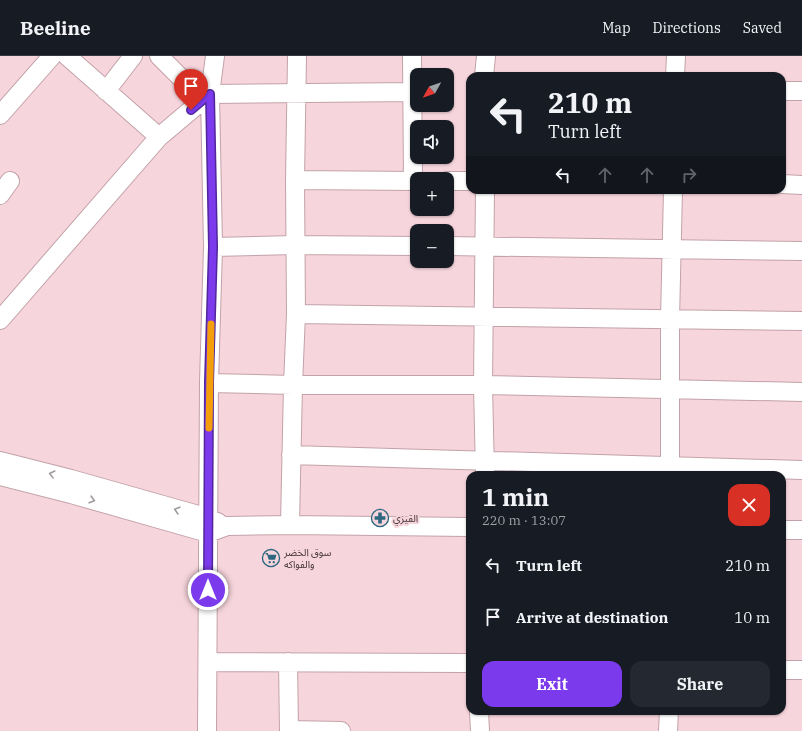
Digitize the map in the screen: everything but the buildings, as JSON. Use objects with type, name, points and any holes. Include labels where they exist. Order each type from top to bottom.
[{"type":"street","points":[[0,115],[52,56]]},
{"type":"street","points":[[67,56],[159,137]]},
{"type":"street","points":[[106,91],[133,56]]},
{"type":"street","points":[[160,56],[188,84],[206,98]]},
{"type":"street","points":[[207,731],[209,382],[213,247],[206,98],[215,56]]},
{"type":"street","points":[[290,525],[296,314],[295,180],[297,56]]},
{"type":"street","points":[[412,56],[413,68]]},
{"type":"street","points":[[484,72],[486,56]]},
{"type":"street","points":[[676,56],[676,72]]},
{"type":"street","points":[[786,91],[802,91]]},
{"type":"street","points":[[0,320],[159,137],[206,98],[296,94],[410,92]]},
{"type":"street","points":[[414,112],[415,172]]},
{"type":"street","points":[[295,180],[410,181]]},
{"type":"street","points":[[454,181],[466,181]]},
{"type":"street","points":[[786,184],[802,185]]},
{"type":"street","points":[[485,194],[483,385],[485,468]]},
{"type":"street","points":[[670,471],[670,320],[673,194]]},
{"type":"street","points":[[213,247],[295,245],[410,246]]},
{"type":"street","points":[[454,246],[802,251]]},
{"type":"street","points":[[296,314],[802,321]]},
{"type":"street","points":[[209,382],[293,385],[483,385],[802,392]]},
{"type":"street","points":[[291,455],[485,468],[670,471],[802,470]]},
{"type":"street","points":[[0,461],[71,479],[209,525]]},
{"type":"street","points":[[0,476],[71,494],[209,525],[466,527]]},
{"type":"street","points":[[786,530],[802,530]]},
{"type":"street","points":[[208,662],[466,663]]},
{"type":"street","points":[[288,662],[289,731],[341,731]]},
{"type":"street","points":[[786,670],[802,670]]},
{"type":"street","points":[[479,715],[480,731]]},
{"type":"street","points":[[668,731],[669,715]]},
{"type":"slow traffic","points":[[209,428],[211,324]]},
{"type":"place","name":"القيزي","points":[[380,518]]},
{"type":"place","name":"سوق الخضر والفواكه","points":[[271,558]]},
{"type":"route","points":[[191,110],[210,94],[213,247],[209,382],[208,590]]}]
